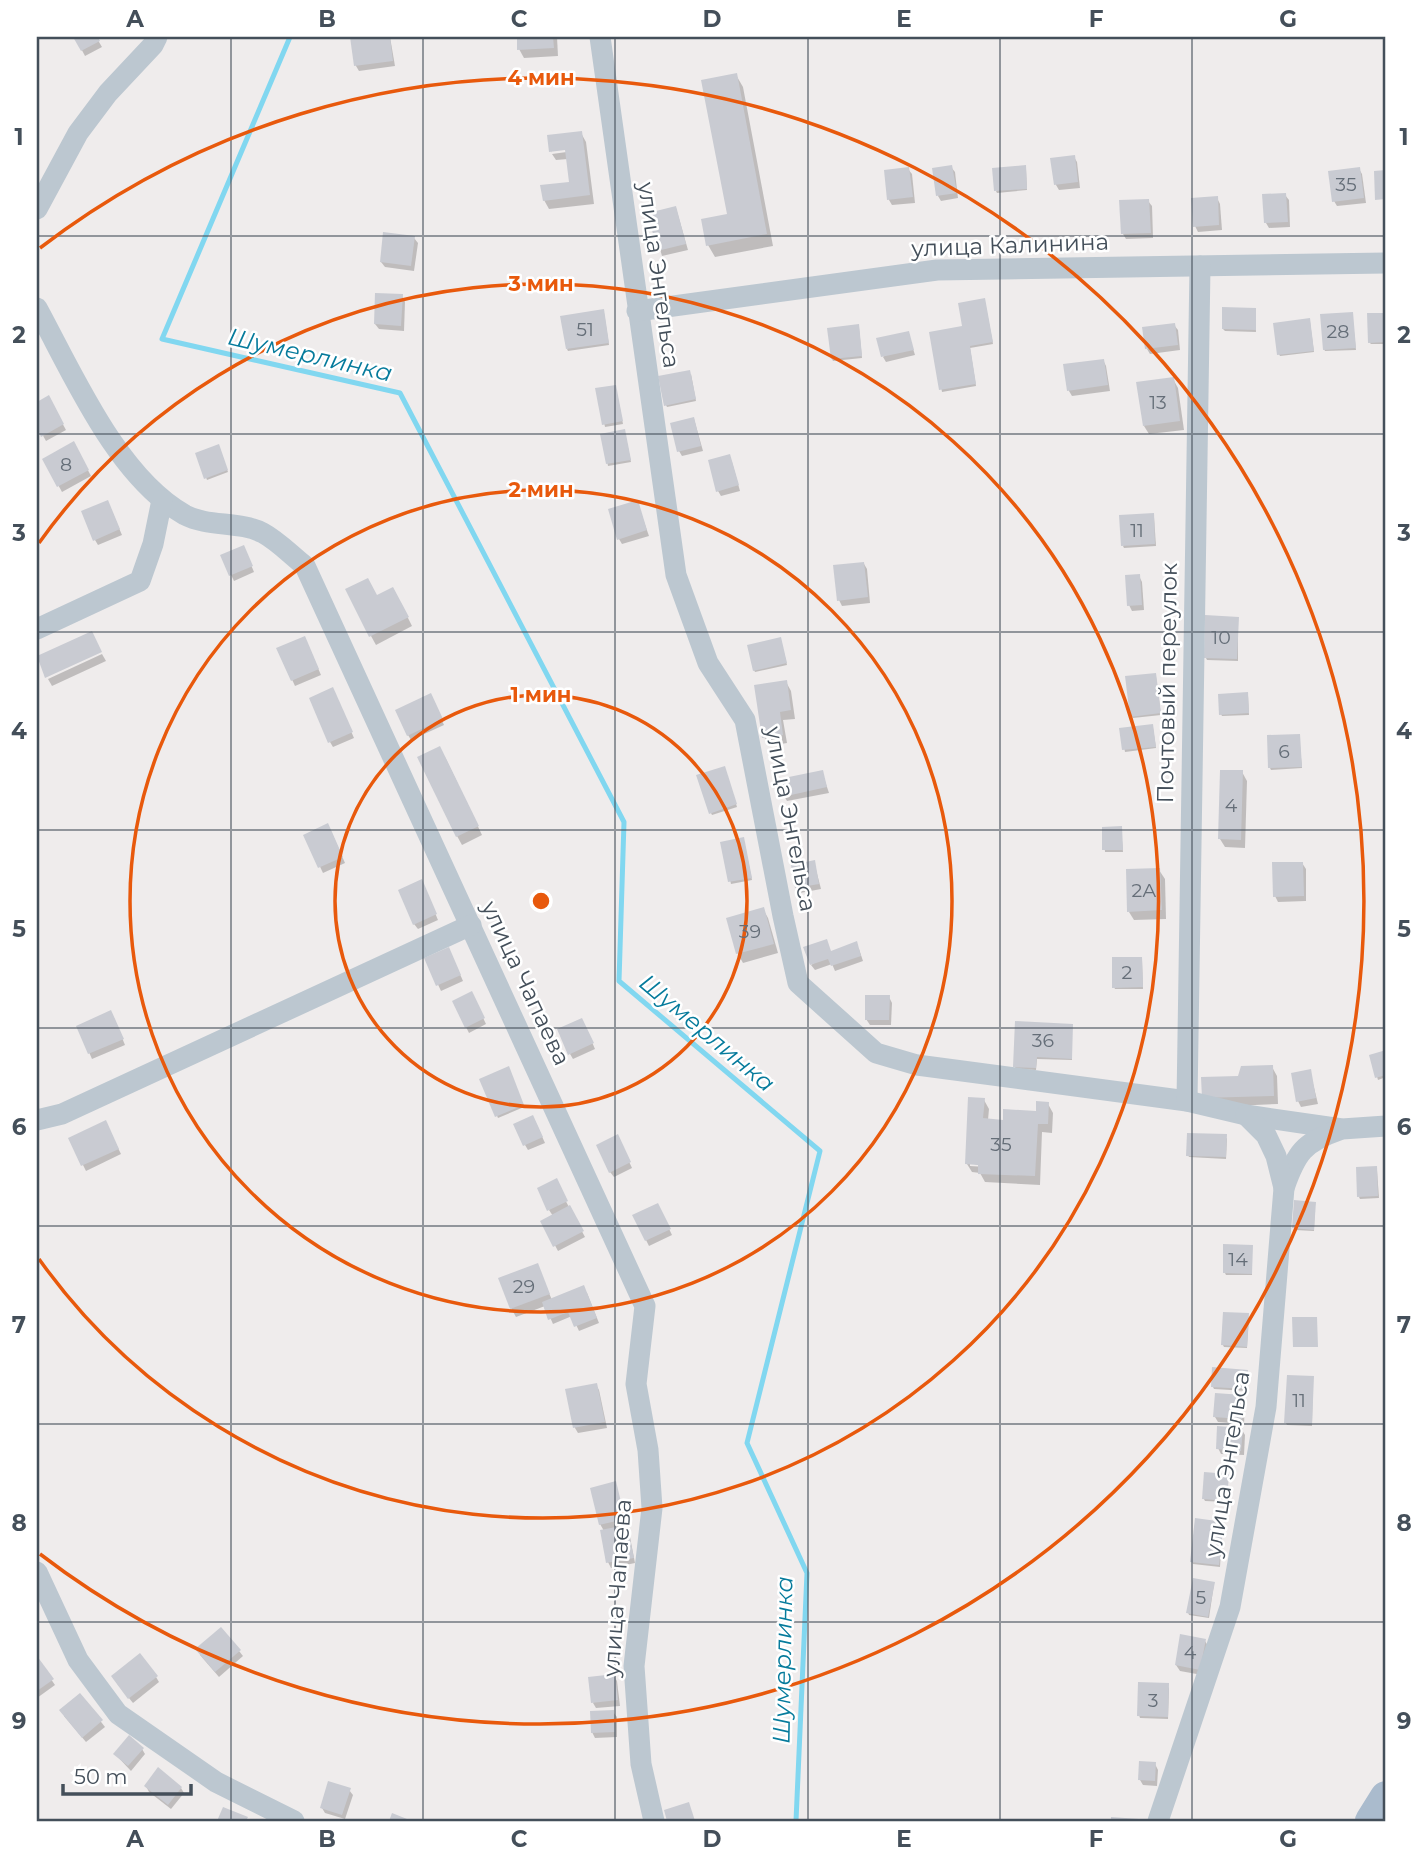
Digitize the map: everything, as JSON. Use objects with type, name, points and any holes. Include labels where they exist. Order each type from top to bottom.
[{"type":"main road","points":[[1371,1821],[1386,1797]]},
{"type":"street","points":[[37,209],[78,133],[108,93],[153,45],[157,37]]},
{"type":"street","name":"улица Энгельса","points":[[600,37],[676,575],[708,663],[745,720],[798,984],[876,1054],[917,1065],[1187,1101],[1246,1115],[1342,1129],[1386,1126]]},
{"type":"street","name":"улица Калинина","points":[[637,311],[937,270],[1386,263]]},
{"type":"street","name":"Почтовый переулок","points":[[1187,1101],[1200,266]]},
{"type":"street","name":"улица Чапаева","points":[[37,308],[99,422],[133,470],[162,500],[188,517],[262,533],[306,566],[645,1306],[636,1384],[648,1450],[652,1508],[635,1666],[640,1764],[654,1821]]},
{"type":"street","points":[[37,629],[140,581],[153,544],[162,500]]},
{"type":"street","points":[[37,1120],[62,1114],[471,925]]},
{"type":"street","name":"улица Энгельса","points":[[1158,1821],[1230,1607],[1266,1407],[1284,1188],[1276,1156],[1266,1135],[1246,1115]]},
{"type":"street","points":[[1284,1188],[1293,1162],[1306,1145],[1318,1137],[1342,1129]]},
{"type":"street","points":[[37,1572],[78,1660],[118,1714],[216,1782],[294,1821]]},
{"type":"building","points":[[73,37],[98,37],[100,41],[81,51]]},
{"type":"building","points":[[350,37],[390,37],[393,61],[354,66]]},
{"type":"building","points":[[517,37],[553,37],[554,48],[517,50]]},
{"type":"building","points":[[737,73],[767,234],[706,246],[701,219],[727,214],[701,80]]},
{"type":"building","points":[[582,131],[590,195],[543,201],[540,185],[569,182],[565,150],[549,152],[547,135]]},
{"type":"building","points":[[1075,155],[1078,182],[1054,185],[1050,158]]},
{"type":"building","points":[[952,165],[957,193],[936,196],[932,168]]},
{"type":"building","points":[[1026,165],[1027,189],[994,191],[992,168]]},
{"type":"building","points":[[909,167],[913,197],[887,200],[884,170]]},
{"type":"building","points":[[1360,167],[1364,198],[1332,202],[1328,171]]},
{"type":"building","points":[[1386,170],[1386,199],[1375,200],[1374,171]]},
{"type":"building","points":[[1286,193],[1288,222],[1264,223],[1262,194]]},
{"type":"building","points":[[1218,196],[1219,225],[1193,227],[1191,198]]},
{"type":"building","points":[[1149,199],[1151,233],[1121,234],[1119,200]]},
{"type":"building","points":[[676,206],[686,244],[657,251],[648,213]]},
{"type":"building","points":[[383,232],[415,236],[411,266],[380,262]]},
{"type":"building","points":[[375,293],[403,294],[401,326],[374,324]]},
{"type":"building","points":[[985,298],[993,342],[970,346],[976,384],[939,390],[929,332],[962,326],[958,303]]},
{"type":"building","points":[[1222,307],[1256,308],[1256,330],[1222,329]]},
{"type":"building","points":[[604,309],[609,343],[566,349],[560,316]]},
{"type":"building","points":[[1353,312],[1356,348],[1323,350],[1320,314]]},
{"type":"building","points":[[1367,313],[1386,313],[1386,342],[1368,343]]},
{"type":"building","points":[[1310,318],[1314,351],[1277,355],[1273,323]]},
{"type":"building","points":[[1175,323],[1178,345],[1145,349],[1142,327]]},
{"type":"building","points":[[859,324],[862,356],[831,359],[827,328]]},
{"type":"building","points":[[909,331],[914,350],[881,357],[876,338]]},
{"type":"building","points":[[1104,359],[1108,385],[1067,391],[1063,364]]},
{"type":"building","points":[[690,370],[696,399],[664,406],[658,376]]},
{"type":"building","points":[[1174,377],[1180,421],[1143,426],[1136,382]]},
{"type":"building","points":[[616,385],[623,421],[602,425],[595,388]]},
{"type":"building","points":[[49,395],[64,424],[41,437],[37,428],[37,402]]},
{"type":"building","points":[[694,417],[701,446],[677,452],[670,423]]},
{"type":"building","points":[[625,429],[631,460],[606,464],[600,434]]},
{"type":"building","points":[[74,441],[89,470],[57,487],[42,459]]},
{"type":"building","points":[[219,444],[228,470],[204,479],[195,453]]},
{"type":"building","points":[[730,454],[739,485],[716,492],[708,460]]},
{"type":"building","points":[[108,500],[120,529],[93,541],[81,511]]},
{"type":"building","points":[[638,500],[647,530],[617,540],[608,509]]},
{"type":"building","points":[[1154,513],[1155,544],[1121,546],[1119,515]]},
{"type":"building","points":[[244,545],[253,566],[229,576],[220,555]]},
{"type":"building","points":[[864,562],[868,597],[837,601],[833,565]]},
{"type":"building","points":[[1140,574],[1142,605],[1127,606],[1125,575]]},
{"type":"building","points":[[368,578],[377,595],[393,587],[409,617],[369,637],[345,589]]},
{"type":"building","points":[[1205,615],[1239,617],[1237,659],[1204,658]]},
{"type":"building","points":[[92,631],[102,652],[45,678],[37,656]]},
{"type":"building","points":[[305,636],[319,669],[291,681],[276,648]]},
{"type":"building","points":[[781,637],[787,663],[753,671],[747,645]]},
{"type":"building","points":[[1156,673],[1161,713],[1130,717],[1125,676]]},
{"type":"building","points":[[787,680],[791,710],[780,712],[783,735],[762,738],[754,685]]},
{"type":"building","points":[[333,687],[353,732],[328,743],[309,698]]},
{"type":"building","points":[[1248,692],[1249,713],[1219,715],[1218,694]]},
{"type":"building","points":[[431,693],[443,719],[407,736],[395,710]]},
{"type":"building","points":[[1153,724],[1156,747],[1122,750],[1119,728]]},
{"type":"building","points":[[1300,734],[1302,767],[1268,768],[1267,735]]},
{"type":"building","points":[[440,746],[479,826],[456,837],[417,757]]},
{"type":"building","points":[[725,766],[737,804],[709,814],[696,775]]},
{"type":"building","points":[[823,770],[827,787],[782,797],[779,779]]},
{"type":"building","points":[[1220,770],[1243,770],[1241,840],[1218,839]]},
{"type":"building","points":[[328,823],[343,857],[318,868],[303,835]]},
{"type":"building","points":[[1122,826],[1123,850],[1102,850],[1102,827]]},
{"type":"building","points":[[744,837],[752,878],[728,882],[720,842]]},
{"type":"building","points":[[815,860],[819,884],[795,888],[791,865]]},
{"type":"building","points":[[1272,862],[1303,862],[1304,896],[1273,897]]},
{"type":"building","points":[[1160,868],[1162,910],[1127,912],[1126,869]]},
{"type":"building","points":[[422,879],[437,914],[413,925],[398,890]]},
{"type":"building","points":[[764,907],[774,944],[736,954],[726,918]]},
{"type":"building","points":[[827,939],[831,951],[857,941],[861,956],[831,966],[828,959],[810,965],[803,947]]},
{"type":"building","points":[[449,947],[461,975],[436,986],[424,958]]},
{"type":"building","points":[[1112,957],[1142,957],[1143,987],[1112,988]]},
{"type":"building","points":[[472,991],[485,1018],[465,1028],[452,1001]]},
{"type":"building","points":[[865,995],[890,995],[889,1020],[865,1020]]},
{"type":"building","points":[[111,1010],[124,1039],[88,1054],[76,1026]]},
{"type":"building","points":[[582,1018],[594,1043],[568,1055],[557,1029]]},
{"type":"building","points":[[1015,1021],[1073,1024],[1072,1059],[1037,1057],[1036,1068],[1013,1067]]},
{"type":"building","points":[[1386,1050],[1386,1075],[1375,1078],[1369,1055]]},
{"type":"building","points":[[1273,1065],[1274,1096],[1202,1098],[1201,1077],[1238,1076],[1241,1066]]},
{"type":"building","points":[[509,1066],[524,1105],[495,1117],[479,1079]]},
{"type":"building","points":[[1311,1069],[1316,1098],[1296,1102],[1291,1073]]},
{"type":"building","points":[[968,1097],[985,1098],[983,1118],[1003,1120],[1003,1109],[1036,1111],[1036,1101],[1049,1102],[1048,1124],[1038,1124],[1035,1176],[978,1174],[978,1165],[965,1164]]},
{"type":"building","points":[[533,1115],[543,1137],[523,1146],[513,1124]]},
{"type":"building","points":[[106,1120],[119,1149],[81,1166],[68,1138]]},
{"type":"building","points":[[1187,1133],[1227,1134],[1226,1157],[1186,1156]]},
{"type":"building","points":[[618,1134],[631,1162],[609,1173],[596,1145]]},
{"type":"building","points":[[1377,1166],[1378,1196],[1357,1197],[1356,1167]]},
{"type":"building","points":[[557,1178],[568,1201],[547,1211],[537,1188]]},
{"type":"building","points":[[1294,1200],[1316,1202],[1314,1230],[1292,1228]]},
{"type":"building","points":[[658,1203],[671,1229],[645,1241],[632,1215]]},
{"type":"building","points":[[570,1205],[584,1231],[553,1247],[540,1221]]},
{"type":"building","points":[[1223,1244],[1253,1245],[1252,1274],[1223,1273]]},
{"type":"building","points":[[538,1263],[550,1294],[510,1309],[498,1278]]},
{"type":"building","points":[[584,1285],[597,1318],[574,1327],[568,1312],[548,1320],[542,1302]]},
{"type":"building","points":[[1223,1312],[1249,1313],[1247,1347],[1221,1345]]},
{"type":"building","points":[[1292,1317],[1317,1317],[1318,1347],[1293,1347]]},
{"type":"building","points":[[1212,1367],[1248,1370],[1247,1389],[1211,1387]]},
{"type":"building","points":[[1287,1375],[1314,1376],[1312,1424],[1284,1423]]},
{"type":"building","points":[[597,1383],[605,1422],[573,1428],[565,1389]]},
{"type":"building","points":[[1215,1393],[1243,1395],[1242,1419],[1213,1417]]},
{"type":"building","points":[[1217,1426],[1243,1428],[1241,1451],[1216,1449]]},
{"type":"building","points":[[1204,1472],[1229,1474],[1227,1501],[1202,1499]]},
{"type":"building","points":[[616,1481],[625,1519],[599,1525],[590,1488]]},
{"type":"building","points":[[1195,1518],[1224,1522],[1219,1565],[1190,1562]]},
{"type":"building","points":[[627,1525],[634,1558],[606,1563],[600,1530]]},
{"type":"building","points":[[1193,1578],[1215,1582],[1208,1617],[1186,1613]]},
{"type":"building","points":[[221,1627],[241,1650],[215,1672],[195,1649]]},
{"type":"building","points":[[1180,1634],[1206,1639],[1200,1670],[1175,1665]]},
{"type":"building","points":[[140,1653],[158,1676],[128,1699],[111,1676]]},
{"type":"building","points":[[37,1656],[54,1679],[37,1691]]},
{"type":"building","points":[[615,1674],[618,1700],[591,1703],[588,1677]]},
{"type":"building","points":[[1138,1682],[1169,1683],[1168,1717],[1137,1716]]},
{"type":"building","points":[[80,1693],[103,1720],[82,1738],[59,1710]]},
{"type":"building","points":[[614,1710],[615,1732],[591,1733],[590,1711]]},
{"type":"building","points":[[129,1735],[144,1748],[128,1766],[113,1754]]},
{"type":"building","points":[[1139,1761],[1156,1762],[1155,1781],[1138,1780]]},
{"type":"building","points":[[158,1767],[182,1787],[168,1805],[144,1786]]},
{"type":"building","points":[[328,1781],[351,1788],[342,1815],[320,1808]]},
{"type":"building","points":[[689,1802],[695,1821],[667,1821],[664,1810]]},
{"type":"building","points":[[223,1807],[248,1817],[246,1821],[217,1821]]},
{"type":"building","points":[[392,1813],[412,1821],[389,1821]]},
{"type":"building","points":[[1111,1817],[1139,1819],[1139,1821],[1111,1821]]},
{"type":"waterway","name":"Шумерлинка","points":[[290,37],[162,339],[400,393],[624,822],[619,981],[820,1151],[747,1443],[807,1573],[796,1821]]}]
